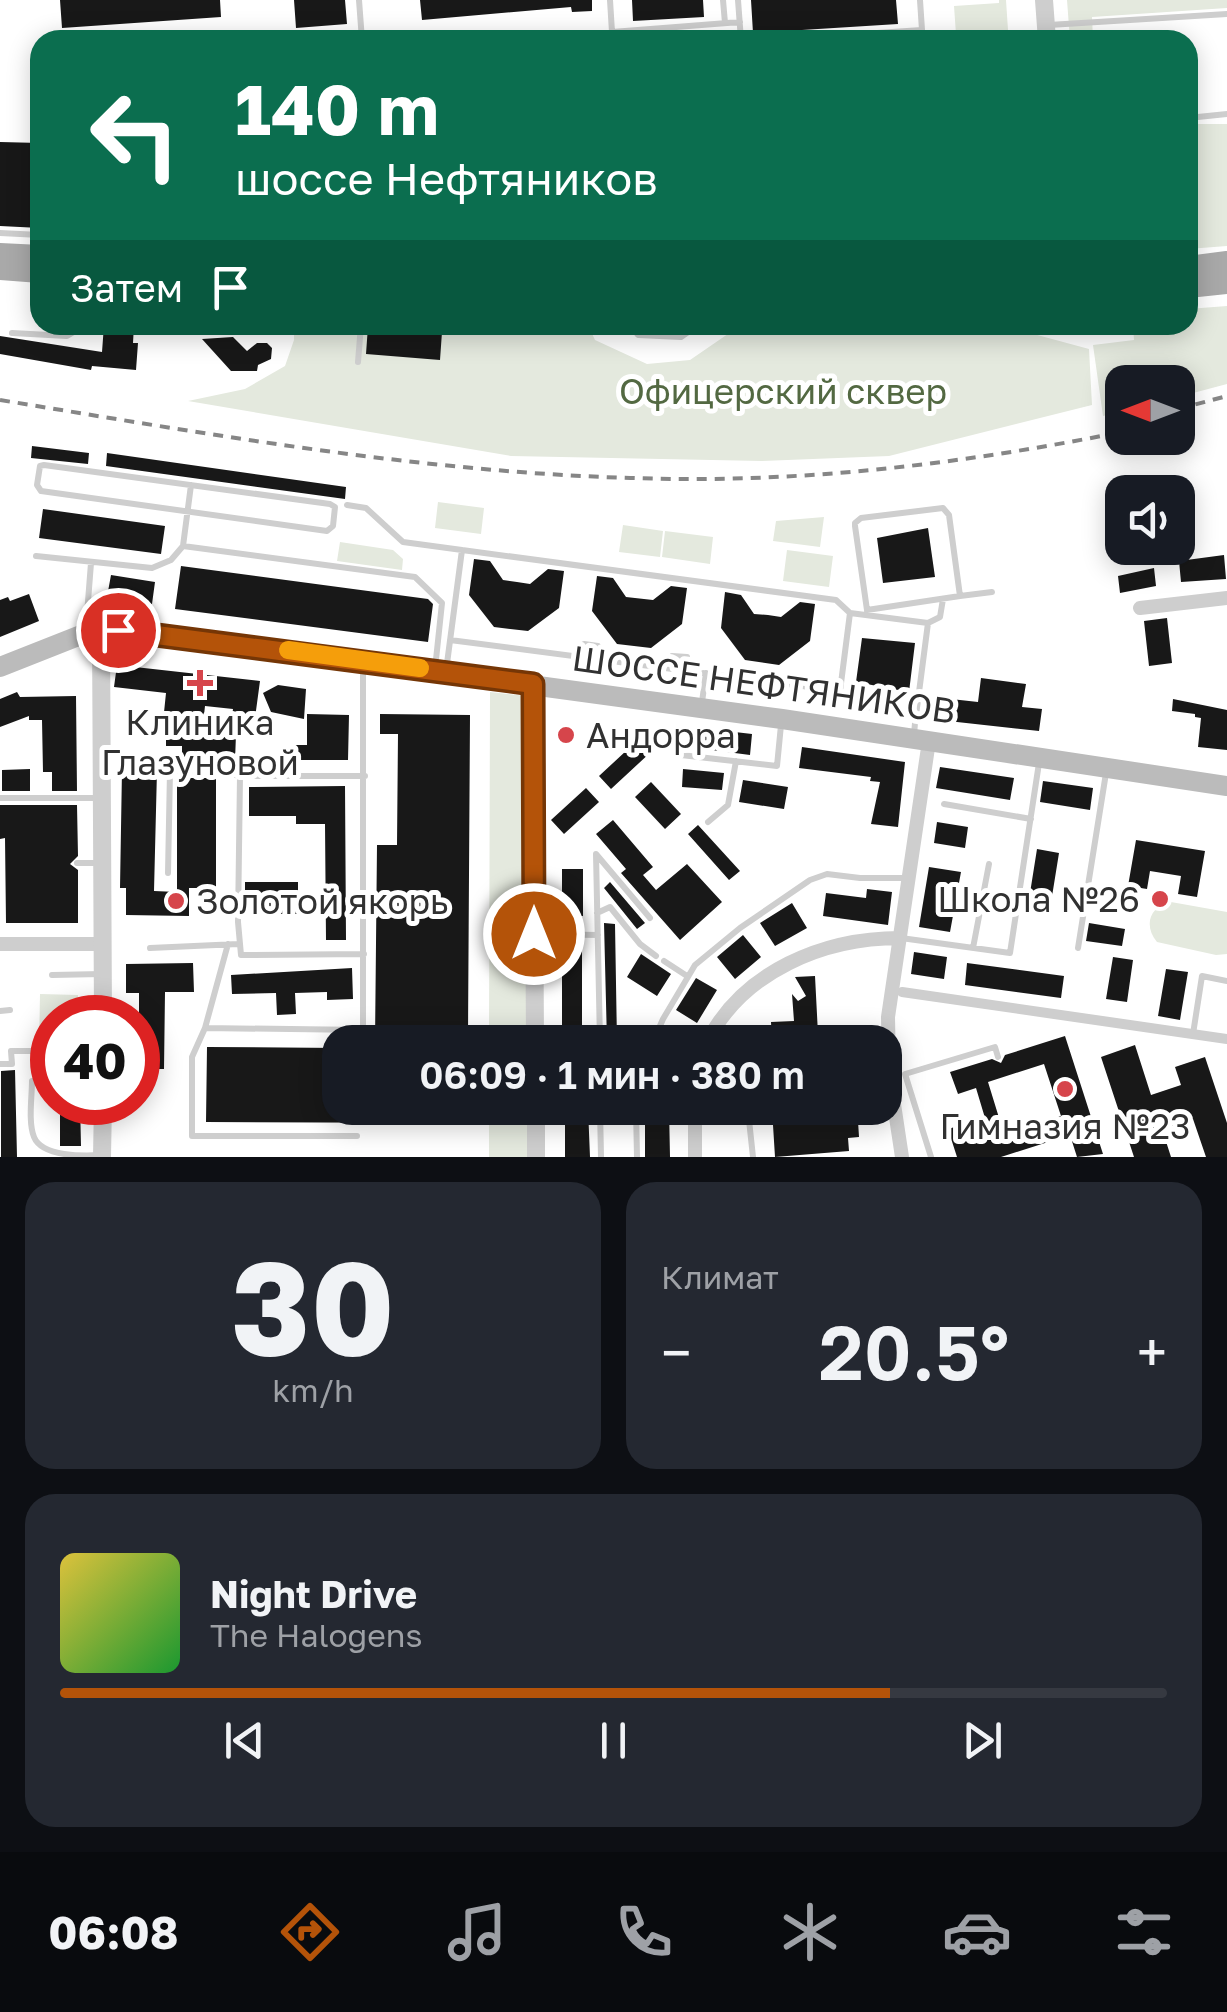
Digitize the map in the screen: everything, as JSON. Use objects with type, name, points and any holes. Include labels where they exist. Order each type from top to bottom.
[{"type":"main road","points":[[0,254],[30,256]]},
{"type":"main road","points":[[1198,266],[1227,262]]},
{"type":"main road","points":[[0,270],[30,272]]},
{"type":"main road","points":[[1198,286],[1227,282]]},
{"type":"main road","name":"ШОССЕ НЕФТЯНИКОВ","points":[[0,666],[94,632],[135,631],[782,719],[1227,786]]},
{"type":"street","points":[[1044,0],[1046,30]]},
{"type":"street","points":[[1140,608],[1227,598]]},
{"type":"street","points":[[94,632],[103,798],[104,995]]},
{"type":"street","points":[[533,684],[535,1025]]},
{"type":"street","points":[[902,1157],[889,1071],[921,740]]},
{"type":"street","points":[[716,1025],[790,961],[864,938],[900,938]]},
{"type":"street","points":[[0,944],[104,944]]},
{"type":"street","points":[[896,992],[1227,1039]]},
{"type":"street","points":[[102,1125],[102,1156]]},
{"type":"street","points":[[536,1125],[536,1157]]},
{"type":"street","points":[[694,1125],[695,1157]]},
{"type":"lane","points":[[359,0],[361,30]]},
{"type":"lane","points":[[610,0],[612,30]]},
{"type":"lane","points":[[723,0],[724,23]]},
{"type":"lane","points":[[738,0],[740,30]]},
{"type":"lane","points":[[920,0],[922,30]]},
{"type":"lane","points":[[1075,30],[1227,14]]},
{"type":"lane","points":[[637,30],[740,22]]},
{"type":"lane","points":[[1198,117],[1227,114]]},
{"type":"lane","points":[[0,233],[30,234]]},
{"type":"lane","points":[[12,332],[30,333]]},
{"type":"lane","points":[[358,362],[360,335]]},
{"type":"lane","points":[[638,335],[683,335]]},
{"type":"lane","points":[[44,464],[190,485],[330,504],[335,510],[333,526],[327,531],[40,491],[37,485],[40,466],[44,464]]},
{"type":"lane","points":[[36,556],[157,567],[179,554],[183,546],[190,485]]},
{"type":"lane","points":[[347,505],[366,508],[403,542],[836,600],[850,612],[992,592]]},
{"type":"lane","points":[[867,612],[855,526],[861,518],[943,508],[948,515],[960,596]]},
{"type":"lane","points":[[183,546],[415,577],[442,603],[440,671]]},
{"type":"lane","points":[[440,671],[450,640],[462,550]]},
{"type":"lane","points":[[91,563],[94,632]]},
{"type":"lane","points":[[867,612],[928,623],[940,617],[944,599]]},
{"type":"lane","points":[[840,691],[850,612]]},
{"type":"lane","points":[[921,740],[917,713],[928,623]]},
{"type":"lane","points":[[450,640],[840,691],[858,706],[917,713]]},
{"type":"lane","points":[[584,644],[598,646],[604,660]]},
{"type":"lane","points":[[662,668],[672,656],[687,657]]},
{"type":"lane","points":[[205,1028],[364,1030],[365,716],[361,681],[364,661]]},
{"type":"lane","points":[[701,708],[706,674]]},
{"type":"lane","points":[[682,755],[777,766],[782,719]]},
{"type":"lane","points":[[900,938],[1010,953],[1040,756]]},
{"type":"lane","points":[[708,822],[728,805],[736,761]]},
{"type":"lane","points":[[1078,948],[1108,767]]},
{"type":"lane","points":[[168,873],[170,772],[365,776]]},
{"type":"lane","points":[[240,776],[240,954],[364,954]]},
{"type":"lane","points":[[0,798],[103,798]]},
{"type":"lane","points":[[944,804],[1030,819]]},
{"type":"lane","points":[[600,1025],[596,854],[650,918]]},
{"type":"lane","points":[[78,864],[103,864]]},
{"type":"lane","points":[[974,948],[989,864]]},
{"type":"lane","points":[[662,1025],[686,976],[703,958],[810,880],[827,874],[910,878]]},
{"type":"lane","points":[[597,913],[610,907],[640,944],[656,956]]},
{"type":"lane","points":[[534,934],[598,934]]},
{"type":"lane","points":[[228,944],[205,1028],[192,1057],[192,1136],[357,1136]]},
{"type":"lane","points":[[150,948],[238,944]]},
{"type":"lane","points":[[664,961],[686,976]]},
{"type":"lane","points":[[52,975],[104,974]]},
{"type":"lane","points":[[1193,1034],[1202,976],[1227,982]]},
{"type":"lane","points":[[0,1011],[10,1010]]},
{"type":"lane","points":[[931,1157],[905,1074],[994,1047],[998,1057]]},
{"type":"lane","points":[[0,1064],[12,1064],[11,1051],[30,1051]]},
{"type":"lane","points":[[34,1125],[34,1138],[41,1145],[80,1156],[102,1156]]},
{"type":"lane","points":[[600,1125],[601,1157]]},
{"type":"lane","points":[[636,1125],[637,1157]]},
{"type":"lane","points":[[750,1125],[753,1157]]},
{"type":"green space","points":[[1006,0],[1008,30],[956,30],[954,6]]},
{"type":"green space","points":[[1067,0],[1227,0],[1227,8],[1092,17],[1093,30],[1069,30]]},
{"type":"green space","points":[[1198,124],[1227,124],[1227,246],[1198,248]]},
{"type":"green space","points":[[1227,306],[1227,384],[1195,392],[1195,365],[1105,365],[1103,416],[1093,345],[1134,340],[1134,335],[1198,335],[1198,308]]},
{"type":"green space","name":"Офицерский сквер","points":[[294,335],[593,335],[595,340],[647,364],[690,360],[726,335],[1037,335],[1089,349],[1092,405],[889,456],[762,461],[511,456],[188,401],[245,389],[285,366]]},
{"type":"green space","points":[[438,502],[484,508],[481,534],[435,528]]},
{"type":"green space","points":[[824,517],[820,547],[773,541],[776,521]]},
{"type":"green space","points":[[623,525],[663,531],[660,557],[619,552]]},
{"type":"green space","points":[[665,531],[713,537],[710,564],[662,557]]},
{"type":"green space","points":[[340,542],[393,550],[403,559],[402,570],[337,561]]},
{"type":"green space","points":[[787,550],[833,556],[829,587],[783,581]]},
{"type":"green space","points":[[490,692],[527,696],[529,1025],[489,1025]]},
{"type":"green space","points":[[1171,902],[1227,912],[1227,954],[1157,942],[1150,929],[1151,917]]},
{"type":"green space","points":[[489,1125],[529,1125],[529,1157],[489,1157]]},
{"type":"building","points":[[60,0],[220,0],[221,17],[62,28]]},
{"type":"building","points":[[294,0],[345,0],[347,24],[296,28]]},
{"type":"building","points":[[420,0],[592,0],[592,11],[572,12],[571,7],[422,20]]},
{"type":"building","points":[[632,0],[703,0],[704,17],[633,21]]},
{"type":"building","points":[[751,0],[896,0],[898,24],[753,30]]},
{"type":"building","points":[[0,142],[30,143],[30,228],[0,226]]},
{"type":"building","points":[[103,335],[133,335],[133,343],[138,343],[136,370],[92,366],[91,370],[0,354],[0,336],[102,352]]},
{"type":"building","points":[[367,335],[442,335],[440,360],[366,354]]},
{"type":"building","points":[[233,337],[247,351],[257,343],[267,343],[272,348],[271,359],[258,365],[257,371],[231,371],[202,339]]},
{"type":"building","points":[[32,446],[89,453],[88,464],[31,458]]},
{"type":"building","points":[[107,453],[346,487],[345,499],[106,466]]},
{"type":"building","points":[[43,509],[165,526],[161,554],[39,538]]},
{"type":"building","points":[[928,528],[935,577],[883,583],[877,538]]},
{"type":"building","points":[[1224,555],[1226,579],[1181,582],[1179,565],[1195,565],[1195,559]]},
{"type":"building","points":[[474,559],[490,561],[503,580],[530,584],[548,569],[564,571],[559,608],[528,631],[494,627],[469,595]]},
{"type":"building","points":[[181,566],[428,599],[433,604],[428,642],[175,609]]},
{"type":"building","points":[[1154,568],[1156,586],[1120,593],[1118,576]]},
{"type":"building","points":[[111,575],[155,582],[152,604],[107,597]]},
{"type":"building","points":[[597,576],[613,578],[626,597],[653,600],[671,586],[687,588],[682,624],[651,648],[617,644],[592,611]]},
{"type":"building","points":[[725,592],[741,595],[754,614],[781,617],[800,602],[815,604],[810,641],[779,665],[745,660],[721,628]]},
{"type":"building","points":[[29,594],[39,621],[0,637],[0,600],[8,597],[10,601]]},
{"type":"building","points":[[1167,618],[1172,663],[1149,666],[1144,621]]},
{"type":"building","points":[[862,638],[915,643],[909,692],[856,682]]},
{"type":"building","points":[[117,665],[260,681],[255,718],[232,716],[233,709],[205,706],[202,733],[236,734],[235,761],[182,764],[182,746],[166,746],[166,734],[158,734],[166,693],[114,687]]},
{"type":"building","points":[[981,678],[1026,684],[1022,707],[1042,709],[1039,731],[930,719],[933,697],[978,702]]},
{"type":"building","points":[[278,685],[306,689],[304,719],[271,712],[263,693]]},
{"type":"building","points":[[17,692],[20,697],[76,696],[77,791],[52,791],[52,772],[43,772],[42,720],[29,720],[29,716],[0,727],[0,699]]},
{"type":"building","points":[[1173,699],[1227,710],[1227,750],[1198,747],[1201,718],[1172,711]]},
{"type":"building","points":[[307,714],[349,715],[348,760],[282,760],[282,745],[307,745]]},
{"type":"building","points":[[380,714],[470,715],[468,1025],[375,1025],[377,845],[397,845],[398,734],[380,734]]},
{"type":"building","points":[[692,727],[752,734],[750,755],[689,747]]},
{"type":"building","points":[[640,738],[652,751],[611,789],[599,776]]},
{"type":"building","points":[[802,747],[905,762],[898,827],[871,824],[880,782],[870,781],[871,777],[799,768]]},
{"type":"building","points":[[940,767],[1014,778],[1010,800],[936,788]]},
{"type":"building","points":[[30,769],[30,791],[2,791],[2,770]]},
{"type":"building","points":[[122,769],[157,770],[154,891],[177,892],[177,778],[216,778],[216,888],[189,888],[189,916],[126,915],[126,888],[120,888]]},
{"type":"building","points":[[683,769],[724,773],[722,790],[682,787]]},
{"type":"building","points":[[743,780],[788,787],[784,809],[739,802]]},
{"type":"building","points":[[1043,781],[1093,788],[1090,810],[1040,802]]},
{"type":"building","points":[[651,782],[681,814],[665,829],[635,797]]},
{"type":"building","points":[[345,786],[346,940],[326,940],[325,824],[296,824],[296,816],[249,816],[249,787]]},
{"type":"building","points":[[586,788],[599,802],[564,834],[551,820]]},
{"type":"building","points":[[0,805],[77,805],[78,856],[70,864],[78,870],[78,923],[6,923],[5,838],[0,839]]},
{"type":"building","points":[[613,820],[653,867],[643,875],[656,890],[687,864],[722,902],[680,940],[621,873],[626,869],[596,834]]},
{"type":"building","points":[[937,822],[968,827],[965,848],[934,843]]},
{"type":"building","points":[[698,825],[740,871],[729,880],[688,834]]},
{"type":"building","points":[[1136,840],[1205,851],[1197,897],[1178,894],[1181,876],[1150,871],[1147,889],[1128,886]]},
{"type":"building","points":[[1037,849],[1059,853],[1049,915],[1027,912]]},
{"type":"building","points":[[929,867],[961,872],[950,932],[919,927]]},
{"type":"building","points":[[562,869],[583,869],[583,916],[562,916]]},
{"type":"building","points":[[245,882],[298,882],[298,914],[245,914]]},
{"type":"building","points":[[610,882],[645,923],[637,929],[604,888]]},
{"type":"building","points":[[867,889],[892,892],[888,925],[823,916],[826,893],[866,898]]},
{"type":"building","points":[[792,903],[807,928],[775,946],[760,923]]},
{"type":"building","points":[[604,923],[615,924],[617,1025],[607,1025]]},
{"type":"building","points":[[1089,923],[1125,929],[1122,946],[1086,941]]},
{"type":"building","points":[[743,935],[761,957],[735,979],[717,957]]},
{"type":"building","points":[[562,949],[582,949],[582,1025],[562,1025]]},
{"type":"building","points":[[914,952],[947,957],[944,979],[911,974]]},
{"type":"building","points":[[641,954],[671,974],[657,996],[627,977]]},
{"type":"building","points":[[1113,957],[1133,960],[1127,1002],[1106,999]]},
{"type":"building","points":[[193,963],[194,992],[165,992],[164,1069],[160,1069],[160,995],[126,993],[126,964]]},
{"type":"building","points":[[967,963],[1064,976],[1061,998],[965,985]]},
{"type":"building","points":[[352,968],[353,999],[327,1000],[327,992],[295,993],[296,1014],[277,1015],[276,993],[232,994],[231,975]]},
{"type":"building","points":[[1166,969],[1188,972],[1180,1020],[1158,1016]]},
{"type":"building","points":[[815,976],[818,1025],[771,1025],[794,1021],[792,994],[798,1001],[806,996],[795,977]]},
{"type":"building","points":[[696,978],[717,990],[697,1023],[676,1010]]},
{"type":"building","points":[[1065,1036],[1103,1154],[1077,1157],[1070,1135],[1001,1157],[957,1157],[948,1129],[985,1118],[976,1088],[958,1094],[950,1072],[992,1059],[1001,1063],[1005,1055]],"holes":[[[1044,1064],[1061,1116],[1004,1134],[988,1082]]]},
{"type":"building","points":[[1135,1045],[1151,1095],[1181,1085],[1175,1067],[1205,1057],[1227,1123],[1227,1157],[1206,1157],[1193,1119],[1162,1129],[1171,1157],[1134,1157],[1101,1057]]},
{"type":"building","points":[[207,1047],[322,1048],[322,1122],[206,1122]]},
{"type":"building","points":[[15,1070],[17,1157],[1,1157],[1,1071]]},
{"type":"building","points":[[60,1125],[81,1125],[81,1146],[60,1146]]},
{"type":"building","points":[[565,1125],[589,1125],[590,1157],[565,1157]]},
{"type":"building","points":[[645,1125],[669,1125],[670,1157],[645,1157]]},
{"type":"building","points":[[773,1125],[858,1125],[859,1137],[848,1138],[849,1151],[775,1157]]},
{"type":"railway","points":[[1195,404],[1227,396]]},
{"type":"railway","points":[[0,400],[394,460],[632,478],[818,475],[1001,454],[1105,435]]},
{"type":"slow traffic","points":[[288,650],[420,668]]},
{"type":"place","name":"Клиника Глазуновой","points":[[200,683]]},
{"type":"place","name":"Андорра","points":[[566,735]]},
{"type":"place","name":"Школа №26","points":[[1160,899]]},
{"type":"place","name":"Золотой якорь","points":[[176,901]]},
{"type":"place","name":"Гимназия №23","points":[[1065,1089]]},
{"type":"route","points":[[118,630],[533,684],[534,934]]}]
